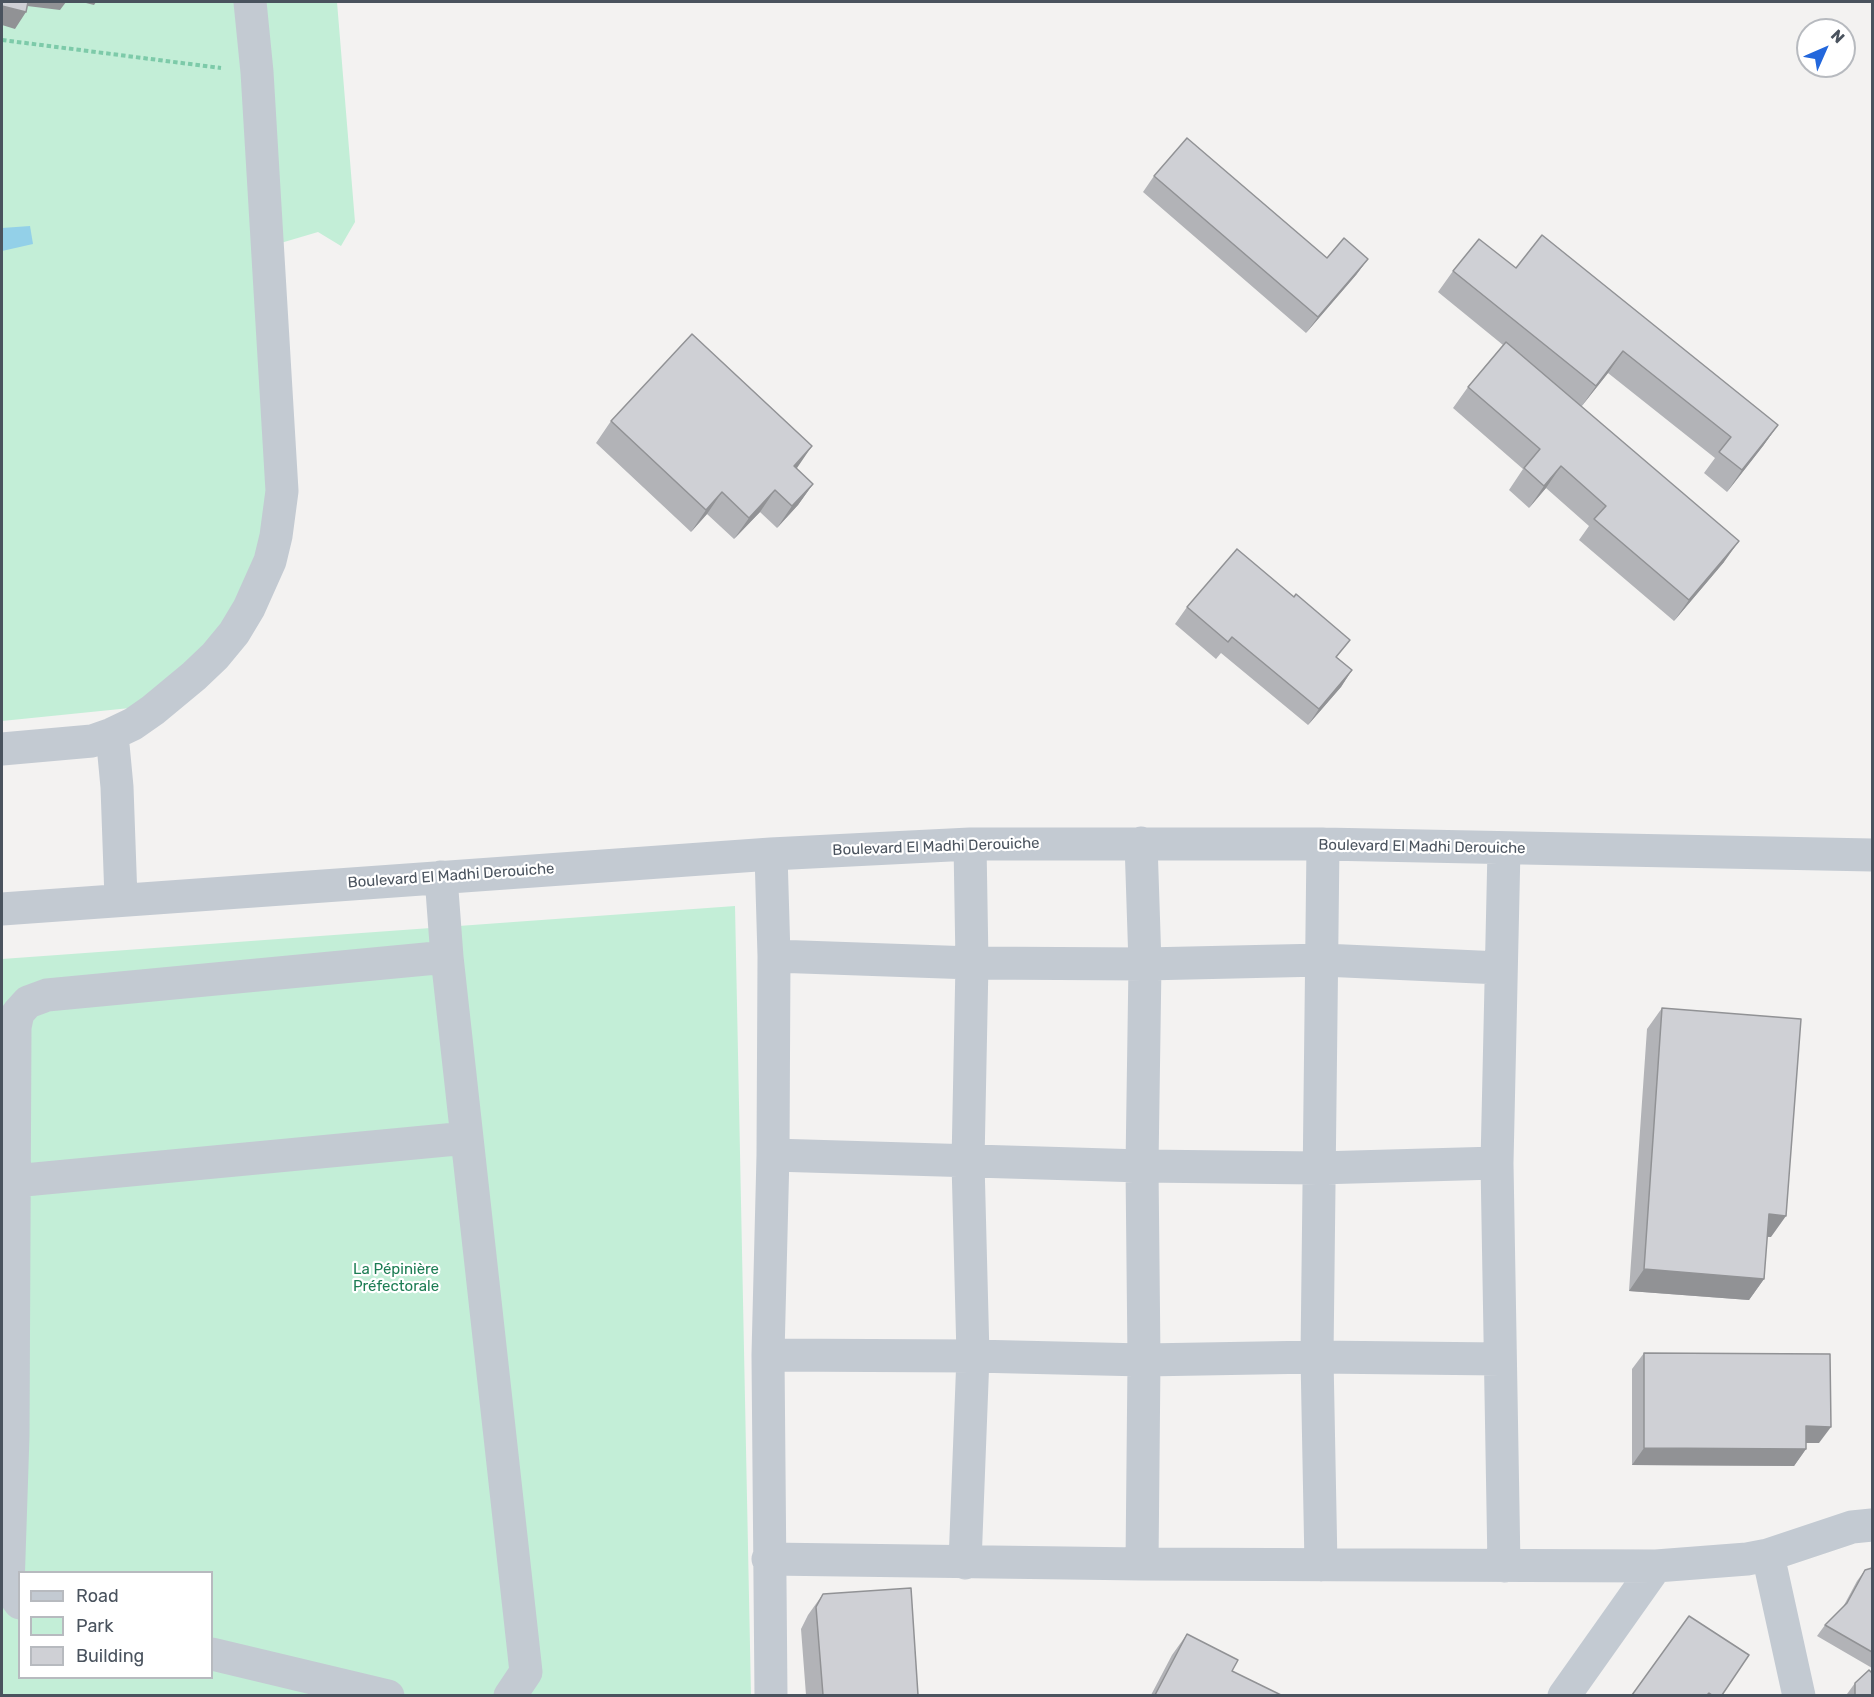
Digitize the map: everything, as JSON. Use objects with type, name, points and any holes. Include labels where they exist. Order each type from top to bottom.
[{"type":"street","points":[[2,749],[92,741],[133,724],[153,711],[215,656],[234,633],[249,608],[270,561],[282,490],[257,72],[250,2]]},
{"type":"street","points":[[112,734],[117,787],[121,899]]},
{"type":"street","points":[[1141,843],[1145,964],[1142,1166],[1144,1360],[1142,1564]]},
{"type":"street","points":[[965,1563],[973,1356],[968,1162],[972,963],[970,844]]},
{"type":"street","name":"Boulevard El Madhi Derouiche","points":[[2,909],[771,854],[970,844],[1323,844],[1872,855]]},
{"type":"street","points":[[1321,1564],[1317,1357],[1323,844]]},
{"type":"street","points":[[1504,849],[1497,1163],[1504,1566]]},
{"type":"street","points":[[771,854],[774,956],[773,1155],[768,1355],[771,1695]]},
{"type":"street","points":[[441,877],[447,957],[526,1672],[510,1695]]},
{"type":"street","points":[[774,956],[972,963],[1145,964],[1323,960],[1500,968]]},
{"type":"street","points":[[18,1600],[8,1587],[13,1436],[15,1027],[18,1013],[28,1002],[47,995],[447,957]]},
{"type":"street","points":[[14,1181],[467,1138]]},
{"type":"street","points":[[773,1155],[968,1162],[1318,1168],[1497,1163]]},
{"type":"street","points":[[768,1355],[1144,1360],[1317,1357],[1500,1359]]},
{"type":"street","points":[[768,1559],[965,1563],[1656,1566],[1747,1559],[1768,1555],[1852,1527],[1872,1525]]},
{"type":"street","points":[[1768,1555],[1799,1695]]},
{"type":"street","points":[[1564,1695],[1656,1566]]},
{"type":"street","points":[[213,1654],[388,1695]]},
{"type":"path","points":[[2,40],[257,72]]},
{"type":"green space","points":[[2,2],[337,2],[355,222],[341,246],[318,232],[274,245],[281,507],[234,623],[140,707],[2,721]]},
{"type":"green space","name":"La Pépinière Préfectorale","points":[[735,906],[751,1695],[2,1696],[2,959]]},
{"type":"water","points":[[30,226],[33,244],[2,251],[2,228]]},
{"type":"building","points":[[2,2],[28,2],[26,12],[2,6]]},
{"type":"building","points":[[1187,138],[1327,258],[1344,238],[1368,259],[1318,317],[1154,176]]},
{"type":"building","points":[[1542,235],[1778,425],[1742,470],[1719,452],[1731,437],[1623,351],[1596,386],[1453,271],[1479,239],[1516,268]]},
{"type":"building","points":[[692,334],[812,446],[794,466],[813,484],[792,506],[775,490],[749,518],[722,492],[706,510],[611,421]]},
{"type":"building","points":[[1506,342],[1739,541],[1689,600],[1594,519],[1606,506],[1561,466],[1544,486],[1524,468],[1540,449],[1468,387]]},
{"type":"building","points":[[1237,549],[1294,597],[1296,594],[1350,640],[1336,657],[1352,670],[1319,709],[1232,637],[1228,642],[1187,607]]},
{"type":"building","points":[[1662,1008],[1801,1019],[1786,1216],[1769,1214],[1764,1279],[1644,1269]]},
{"type":"building","points":[[1644,1353],[1830,1354],[1831,1427],[1806,1426],[1806,1449],[1644,1448]]},
{"type":"building","points":[[1872,1568],[1872,1652],[1825,1625],[1847,1603],[1865,1570]]},
{"type":"building","points":[[911,1588],[918,1695],[823,1695],[816,1607],[823,1594]]},
{"type":"building","points":[[1689,1616],[1749,1655],[1722,1695],[1709,1693],[1707,1695],[1632,1695]]},
{"type":"building","points":[[1187,1634],[1238,1660],[1232,1671],[1281,1695],[1155,1695]]},
{"type":"building","points":[[1869,1670],[1872,1673],[1872,1695],[1855,1695],[1855,1683]]}]
